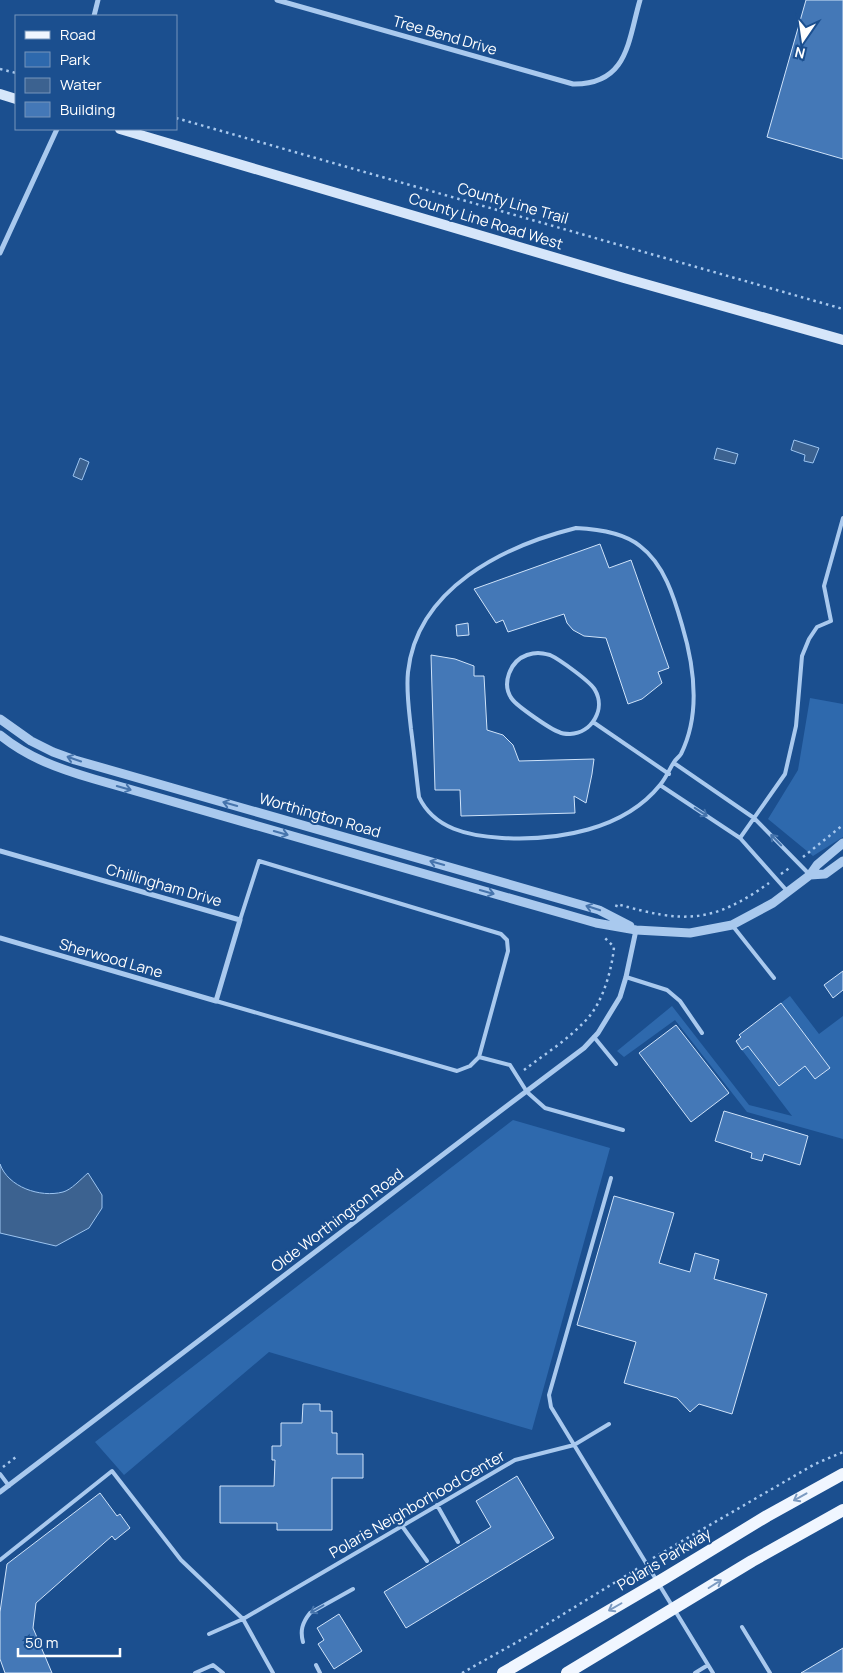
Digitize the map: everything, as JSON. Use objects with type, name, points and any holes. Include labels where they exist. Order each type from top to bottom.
[{"type":"main road","points":[[0,94],[15,99]]},
{"type":"main road","name":"County Line Road West","points":[[123,130],[624,278],[843,340]]},
{"type":"main road","name":"Polaris Parkway","points":[[503,1673],[767,1516],[843,1474]]},
{"type":"main road","points":[[567,1673],[752,1561],[843,1510]]},
{"type":"street","points":[[94,15],[98,0]]},
{"type":"street","name":"Tree Bend Drive","points":[[277,0],[573,84],[586,85],[606,78],[617,68],[624,57],[640,0]]},
{"type":"street","points":[[0,253],[57,130]]},
{"type":"street","name":"Worthington Road","points":[[0,718],[31,741],[75,760],[599,910],[636,930]]},
{"type":"street","name":"Worthington Road","points":[[0,736],[35,758],[94,779],[596,923],[636,930],[690,933],[732,925],[773,903],[788,892],[810,875],[817,865],[843,842]]},
{"type":"street","name":"Chillingham Drive","points":[[0,851],[240,920]]},
{"type":"street","name":"Worthington Road","points":[[810,875],[825,874],[843,861]]},
{"type":"street","points":[[216,1001],[240,920]]},
{"type":"street","name":"Olde Worthington Road","points":[[0,1492],[584,1048],[610,1016],[620,997],[636,930]]},
{"type":"street","name":"Sherwood Lane","points":[[0,938],[216,1001]]},
{"type":"lane","points":[[740,838],[785,774],[796,726],[802,656],[809,639],[817,627],[831,620],[824,586],[843,518]]},
{"type":"lane","points":[[576,528],[597,529],[624,537],[640,546],[656,561],[667,581],[688,642],[694,683],[692,716],[687,738],[680,755],[674,763],[660,785],[632,812],[585,832],[520,839],[478,836],[453,829],[441,823],[424,808],[419,797],[408,702],[408,672],[411,657],[424,624],[436,606],[453,587],[474,570],[497,556],[521,545],[576,528]]},
{"type":"lane","points":[[538,653],[549,655],[588,681],[595,690],[599,700],[598,712],[594,722],[577,734],[558,732],[513,700],[508,691],[507,680],[511,669],[518,660],[527,655],[538,653]]},
{"type":"lane","points":[[594,722],[668,774]]},
{"type":"lane","points":[[674,763],[754,818],[810,875]]},
{"type":"lane","points":[[660,785],[740,838],[788,892]]},
{"type":"lane","points":[[216,1001],[457,1071],[470,1066],[479,1057],[508,951],[507,940],[501,934],[259,861],[240,920]]},
{"type":"lane","points":[[732,925],[774,978]]},
{"type":"lane","points":[[626,977],[667,990],[680,1001],[702,1033]]},
{"type":"lane","points":[[594,1037],[616,1064]]},
{"type":"lane","points":[[479,1057],[510,1065],[526,1092],[545,1108],[623,1130]]},
{"type":"lane","points":[[611,1178],[549,1395],[551,1407],[713,1673]]},
{"type":"lane","name":"Polaris Neighborhood Center","points":[[209,1634],[243,1619],[516,1460],[574,1445],[609,1424]]},
{"type":"lane","points":[[0,1560],[112,1471],[182,1560],[243,1619],[273,1673]]},
{"type":"lane","points":[[0,1474],[9,1486]]},
{"type":"lane","points":[[437,1506],[458,1542]]},
{"type":"lane","points":[[402,1526],[426,1561]]},
{"type":"lane","points":[[304,1642],[302,1627],[310,1613],[353,1589]]},
{"type":"lane","points":[[742,1627],[770,1673]]},
{"type":"lane","points":[[196,1673],[213,1665],[223,1673]]},
{"type":"lane","points":[[316,1665],[320,1673]]},
{"type":"lane","points":[[695,1673],[708,1665]]},
{"type":"path","points":[[0,69],[15,73]]},
{"type":"path","name":"County Line Trail","points":[[178,119],[843,309]]},
{"type":"path","points":[[804,857],[843,825]]},
{"type":"path","points":[[782,873],[791,867]]},
{"type":"path","points":[[615,910],[617,904],[662,915],[702,916],[729,908],[768,884]]},
{"type":"path","points":[[0,1470],[16,1457]]},
{"type":"green space","points":[[810,698],[843,704],[843,837],[813,856],[768,819],[798,770]]},
{"type":"green space","points":[[790,996],[819,1034],[843,1016],[843,1139],[747,1112],[675,1020],[624,1057],[617,1051],[672,1006],[749,1105],[792,1116],[742,1050],[748,1046],[779,1086],[805,1066],[781,1003]]},
{"type":"green space","points":[[513,1120],[610,1148],[532,1430],[269,1352],[124,1475],[95,1442]]},
{"type":"water","points":[[794,440],[819,448],[813,463],[804,461],[805,455],[791,450]]},
{"type":"water","points":[[717,448],[738,454],[735,464],[714,459]]},
{"type":"water","points":[[80,458],[89,462],[82,480],[73,476]]},
{"type":"water","points":[[0,1164],[4,1172],[17,1185],[35,1192],[54,1193],[66,1191],[88,1173],[102,1195],[102,1208],[89,1228],[56,1246],[0,1233]]},
{"type":"building","points":[[806,0],[843,0],[843,159],[767,137]]},
{"type":"building","points":[[600,544],[609,568],[631,560],[669,668],[658,672],[662,683],[642,699],[628,704],[606,638],[584,636],[573,630],[567,623],[564,614],[508,632],[503,620],[496,623],[474,589]]},
{"type":"building","points":[[468,623],[469,635],[457,636],[456,625]]},
{"type":"building","points":[[431,655],[455,659],[474,666],[474,676],[484,676],[487,730],[503,735],[513,745],[519,761],[594,759],[586,803],[574,796],[575,813],[461,816],[460,790],[435,790]]},
{"type":"building","points":[[843,971],[843,990],[833,998],[824,985]]},
{"type":"building","points":[[781,1003],[830,1068],[815,1079],[805,1066],[779,1086],[748,1046],[742,1050],[736,1041],[741,1037],[739,1035]]},
{"type":"building","points":[[676,1025],[729,1093],[691,1122],[639,1053]]},
{"type":"building","points":[[724,1111],[808,1136],[800,1165],[764,1154],[762,1161],[751,1158],[752,1153],[715,1141]]},
{"type":"building","points":[[614,1196],[674,1213],[659,1263],[690,1272],[695,1253],[719,1260],[714,1279],[767,1294],[732,1414],[699,1404],[690,1412],[677,1398],[624,1383],[636,1342],[577,1325]]},
{"type":"building","points":[[303,1404],[320,1404],[320,1411],[332,1411],[332,1433],[337,1433],[337,1454],[363,1454],[363,1478],[332,1478],[332,1530],[277,1530],[277,1523],[220,1523],[220,1486],[274,1486],[275,1460],[272,1460],[272,1446],[281,1446],[281,1423],[302,1423]]},
{"type":"building","points":[[517,1476],[554,1538],[406,1628],[384,1592],[491,1527],[476,1501]]},
{"type":"building","points":[[100,1493],[117,1516],[120,1514],[130,1528],[115,1540],[112,1536],[36,1603],[33,1628],[52,1673],[5,1673],[0,1659],[0,1612],[7,1564]]},
{"type":"building","points":[[339,1614],[362,1651],[334,1669],[318,1644],[324,1640],[317,1628]]},
{"type":"building","points":[[843,1648],[843,1673],[801,1673]]}]
